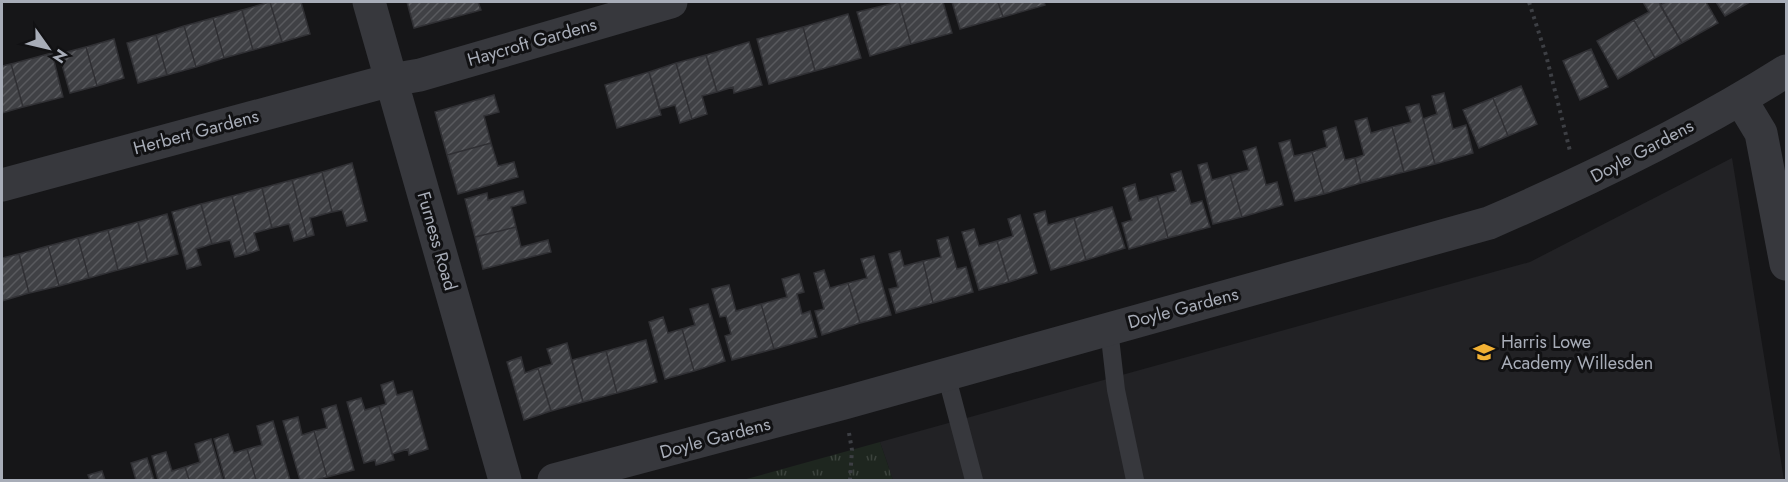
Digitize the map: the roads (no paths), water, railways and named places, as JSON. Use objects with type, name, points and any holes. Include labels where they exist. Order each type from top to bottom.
[{"type":"street","name":"Furness Road","points":[[369,2],[505,480]]},
{"type":"street","name":"Haycroft Gardens","points":[[391,80],[420,75],[671,2]]},
{"type":"street","name":"Doyle Gardens","points":[[554,480],[844,403],[1489,223],[1578,185],[1741,100],[1786,71]]},
{"type":"street","name":"Herbert Gardens","points":[[2,185],[391,80]]},
{"type":"street","points":[[1741,100],[1761,133],[1786,264]]},
{"type":"lane","points":[[1109,328],[1116,390],[1135,480]]},
{"type":"lane","points":[[946,374],[974,480]]},
{"type":"place","name":"Harris Lowe Academy Willesden","points":[[1484,352]]}]
